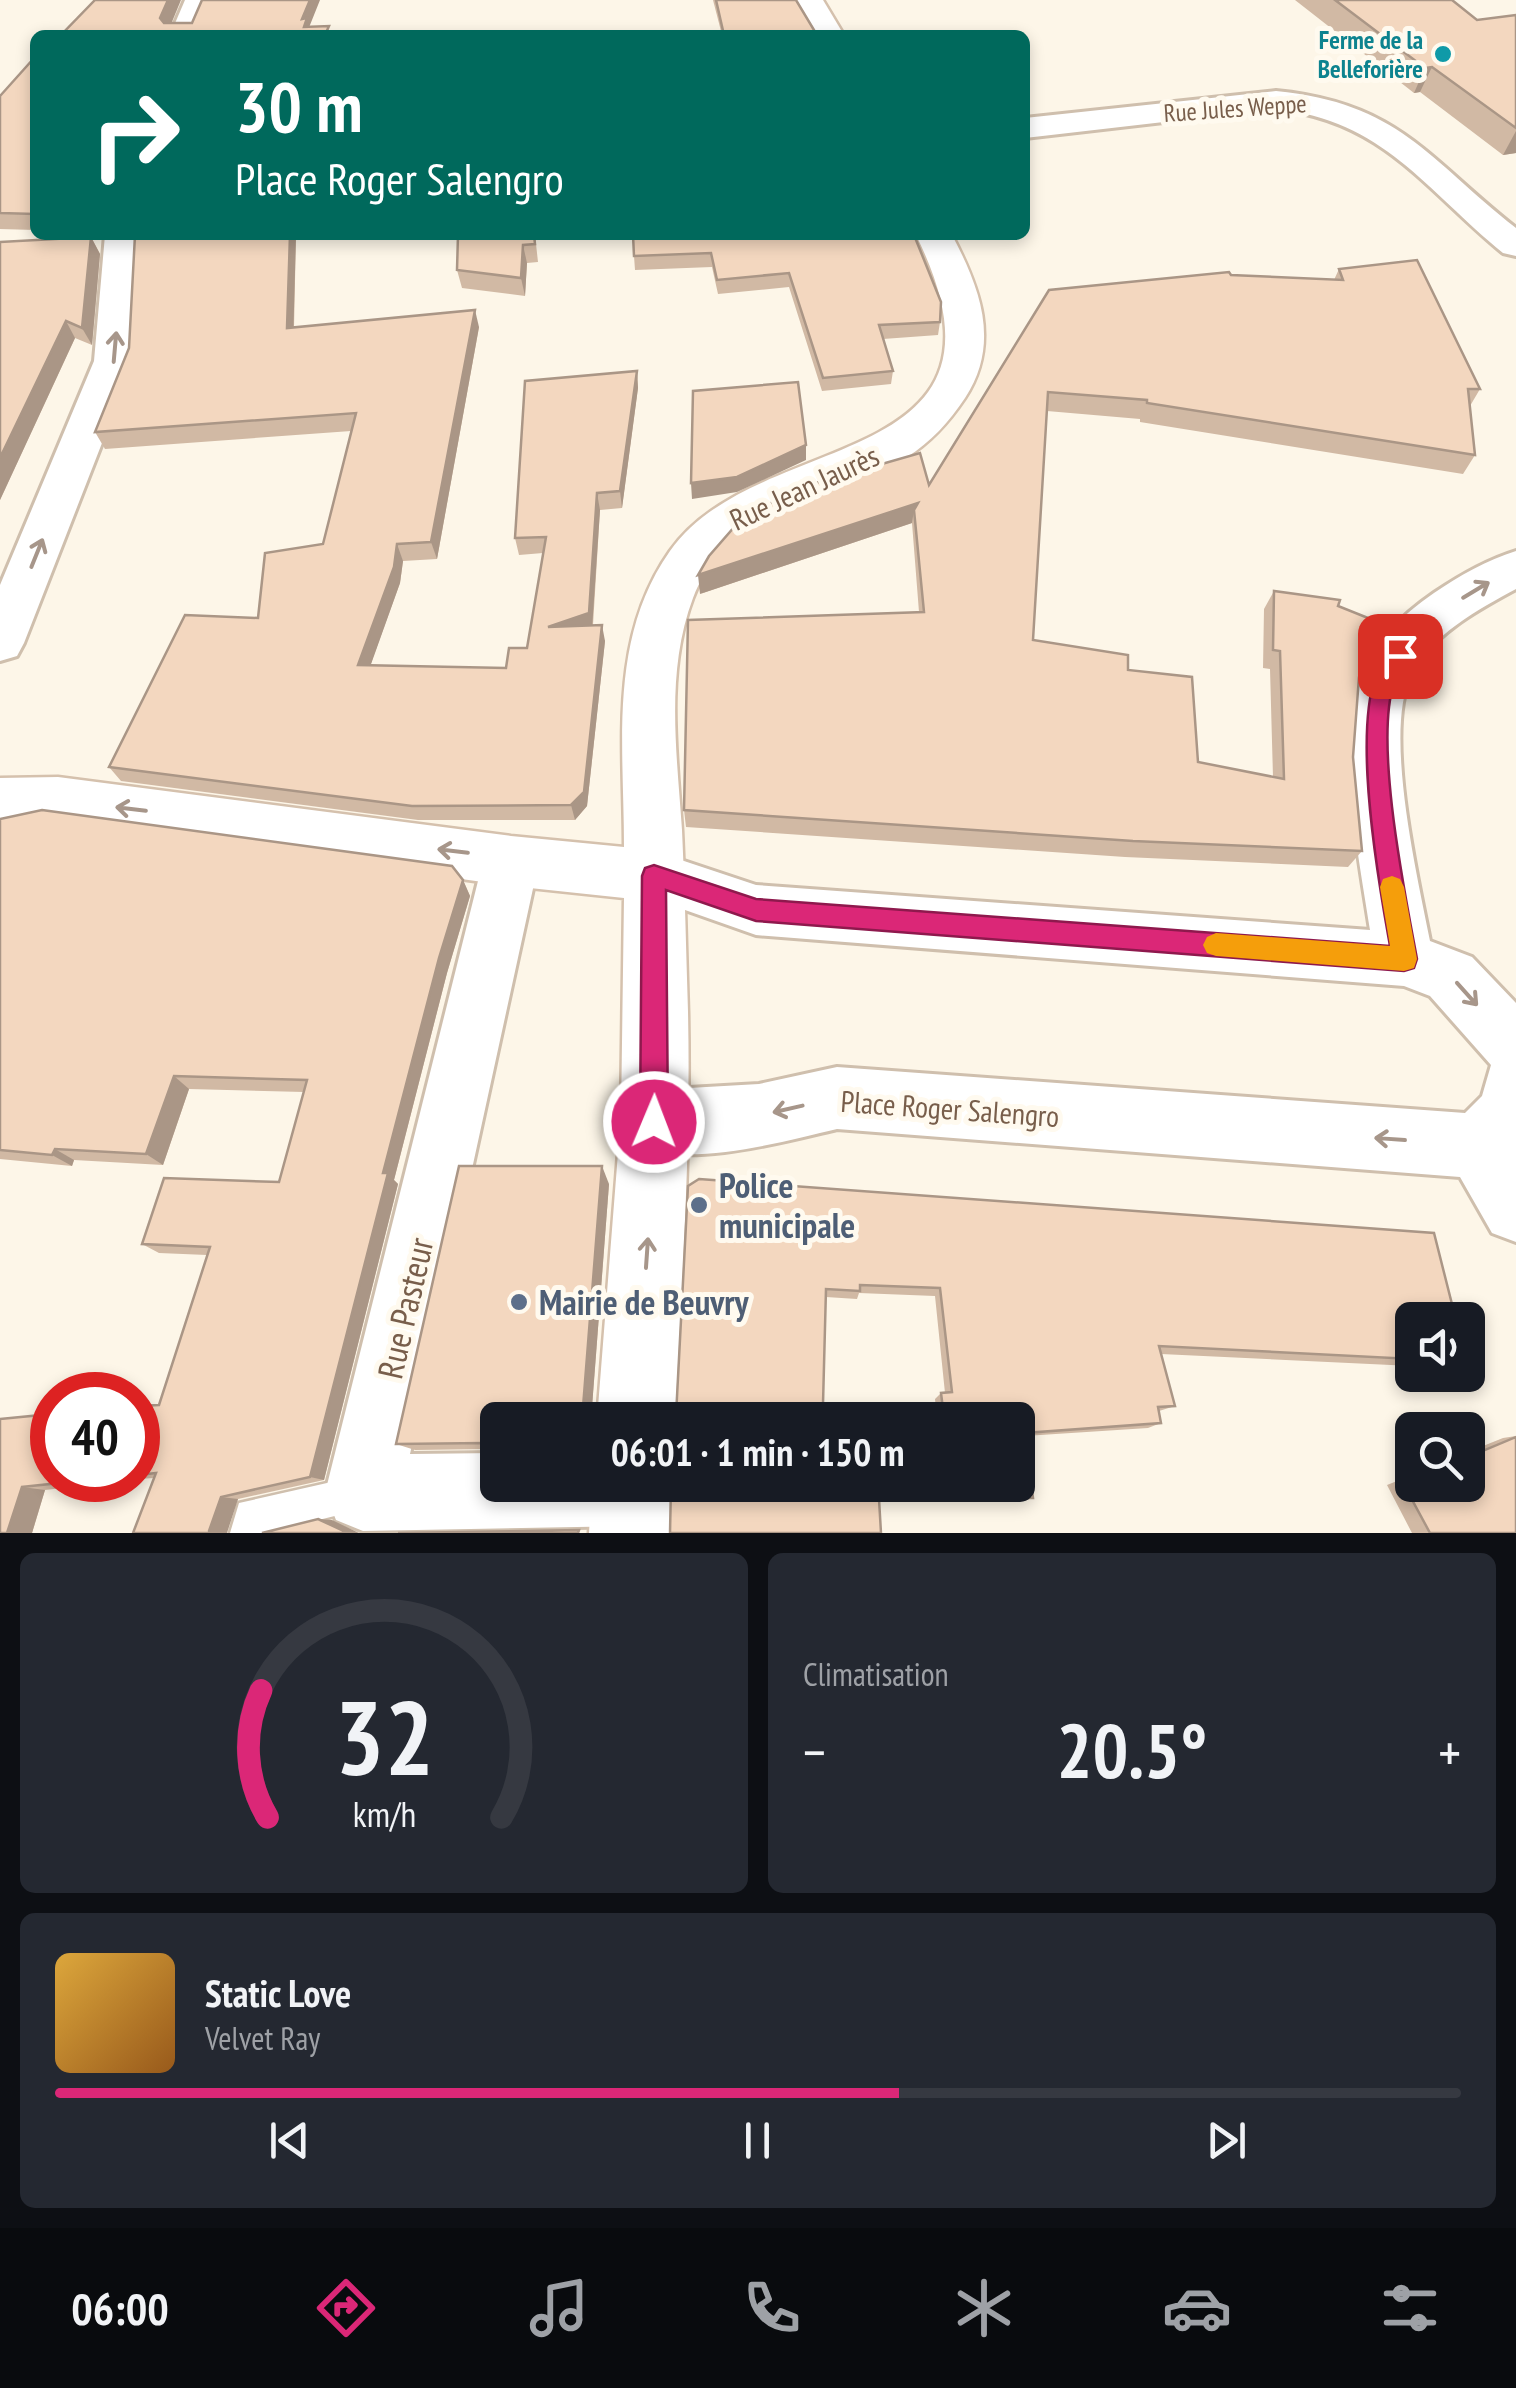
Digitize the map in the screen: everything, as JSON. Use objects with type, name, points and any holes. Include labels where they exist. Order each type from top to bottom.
[{"type":"street","points":[[186,30],[199,0]]},
{"type":"street","points":[[809,0],[826,30]]},
{"type":"street","name":"Rue Jules Weppe","points":[[1030,127],[1276,100],[1312,100],[1356,114],[1400,141],[1487,224],[1516,245]]},
{"type":"street","points":[[0,643],[114,361],[111,240]]},
{"type":"street","name":"Rue Jean Jaurès","points":[[654,876],[650,761],[654,646],[666,600],[702,541],[741,510],[873,456],[907,437],[941,403],[962,363],[965,336],[958,285],[936,240]]},
{"type":"street","points":[[1404,959],[1375,736],[1384,680],[1416,633],[1471,591],[1516,568]]},
{"type":"street","points":[[0,802],[58,800],[510,861],[654,876],[756,910],[1404,959],[1451,976],[1516,1048]]},
{"type":"street","name":"Rue Pasteur","points":[[363,1493],[510,861]]},
{"type":"street","points":[[638,1402],[654,1122],[654,876]]},
{"type":"street","name":"Place Roger Salengro","points":[[654,1122],[760,1116],[837,1098],[1501,1175],[1516,1080]]},
{"type":"street","points":[[363,1493],[480,1488]]},
{"type":"lane","points":[[248,1533],[252,1516],[363,1493]]},
{"type":"building","points":[[95,0],[168,0],[160,18],[164,23],[192,23],[202,0],[310,0],[302,19],[307,18],[304,27],[329,26],[327,30],[66,30]]},
{"type":"building","points":[[716,0],[796,0],[814,30],[723,30]]},
{"type":"building","points":[[1335,0],[1452,0],[1477,20],[1516,15],[1516,128],[1432,67],[1425,68]]},
{"type":"building","points":[[30,63],[30,214],[0,213],[0,96]]},
{"type":"building","points":[[91,240],[82,328],[66,321],[0,458],[0,242]]},
{"type":"building","points":[[135,240],[290,240],[287,328],[475,310],[431,542],[397,544],[394,567],[358,665],[506,668],[509,648],[527,648],[546,537],[515,538],[525,381],[637,371],[620,491],[597,493],[589,613],[548,627],[602,625],[584,792],[571,805],[412,806],[109,767],[185,615],[258,618],[265,553],[323,544],[356,413],[95,432],[129,348]]},
{"type":"building","points":[[458,240],[535,240],[535,244],[523,245],[521,278],[457,270]]},
{"type":"building","points":[[633,240],[916,240],[941,302],[940,322],[879,325],[893,371],[823,378],[789,273],[717,280],[711,253],[634,256]]},
{"type":"building","points":[[1417,260],[1480,389],[1468,389],[1475,455],[1147,400],[1048,392],[1033,640],[1128,655],[1128,670],[1192,677],[1198,762],[1284,779],[1280,651],[1273,650],[1274,591],[1340,600],[1338,606],[1383,624],[1359,677],[1353,757],[1362,851],[1133,841],[684,810],[688,620],[924,612],[914,510],[918,503],[698,575],[709,556],[736,525],[758,509],[812,484],[920,453],[929,485],[1049,290],[1229,272],[1343,280],[1339,269]]},
{"type":"building","points":[[798,382],[806,445],[737,477],[691,483],[693,391]]},
{"type":"building","points":[[42,810],[452,866],[463,880],[383,1173],[388,1173],[310,1477],[221,1497],[210,1533],[133,1533],[145,1502],[160,1502],[160,1402],[210,1247],[142,1244],[164,1178],[279,1182],[307,1080],[174,1076],[146,1154],[55,1149],[52,1155],[0,1150],[0,819]]},
{"type":"building","name":"Mairie de Beuvry","points":[[459,1166],[602,1166],[583,1402],[480,1402],[480,1443],[396,1444]]},
{"type":"building","points":[[699,1179],[1434,1233],[1451,1302],[1395,1302],[1395,1358],[1159,1346],[1175,1406],[1158,1407],[1161,1423],[1035,1432],[1035,1402],[942,1402],[941,1393],[952,1392],[940,1288],[860,1285],[860,1291],[826,1289],[823,1402],[677,1402],[688,1186]]},
{"type":"building","points":[[30,1416],[30,1486],[22,1487],[7,1533],[0,1533],[0,1419]]},
{"type":"building","points":[[1516,1437],[1516,1533],[1430,1533],[1413,1502],[1485,1502],[1485,1450]]},
{"type":"building","points":[[671,1502],[879,1502],[881,1533],[670,1533]]},
{"type":"building","points":[[318,1519],[348,1533],[262,1533]]},
{"type":"building","points":[[579,1530],[578,1533],[398,1533]]},
{"type":"slow traffic","points":[[1216,945],[1404,959],[1392,887]]},
{"type":"place","name":"Ferme de la Belleforière","points":[[1443,54]]},
{"type":"place","name":"Police municipale","points":[[699,1205]]},
{"type":"place","name":"Mairie de Beuvry","points":[[519,1302]]},
{"type":"route","points":[[654,1122],[654,876],[756,910],[1404,959],[1375,736],[1384,680],[1400,656]]}]
